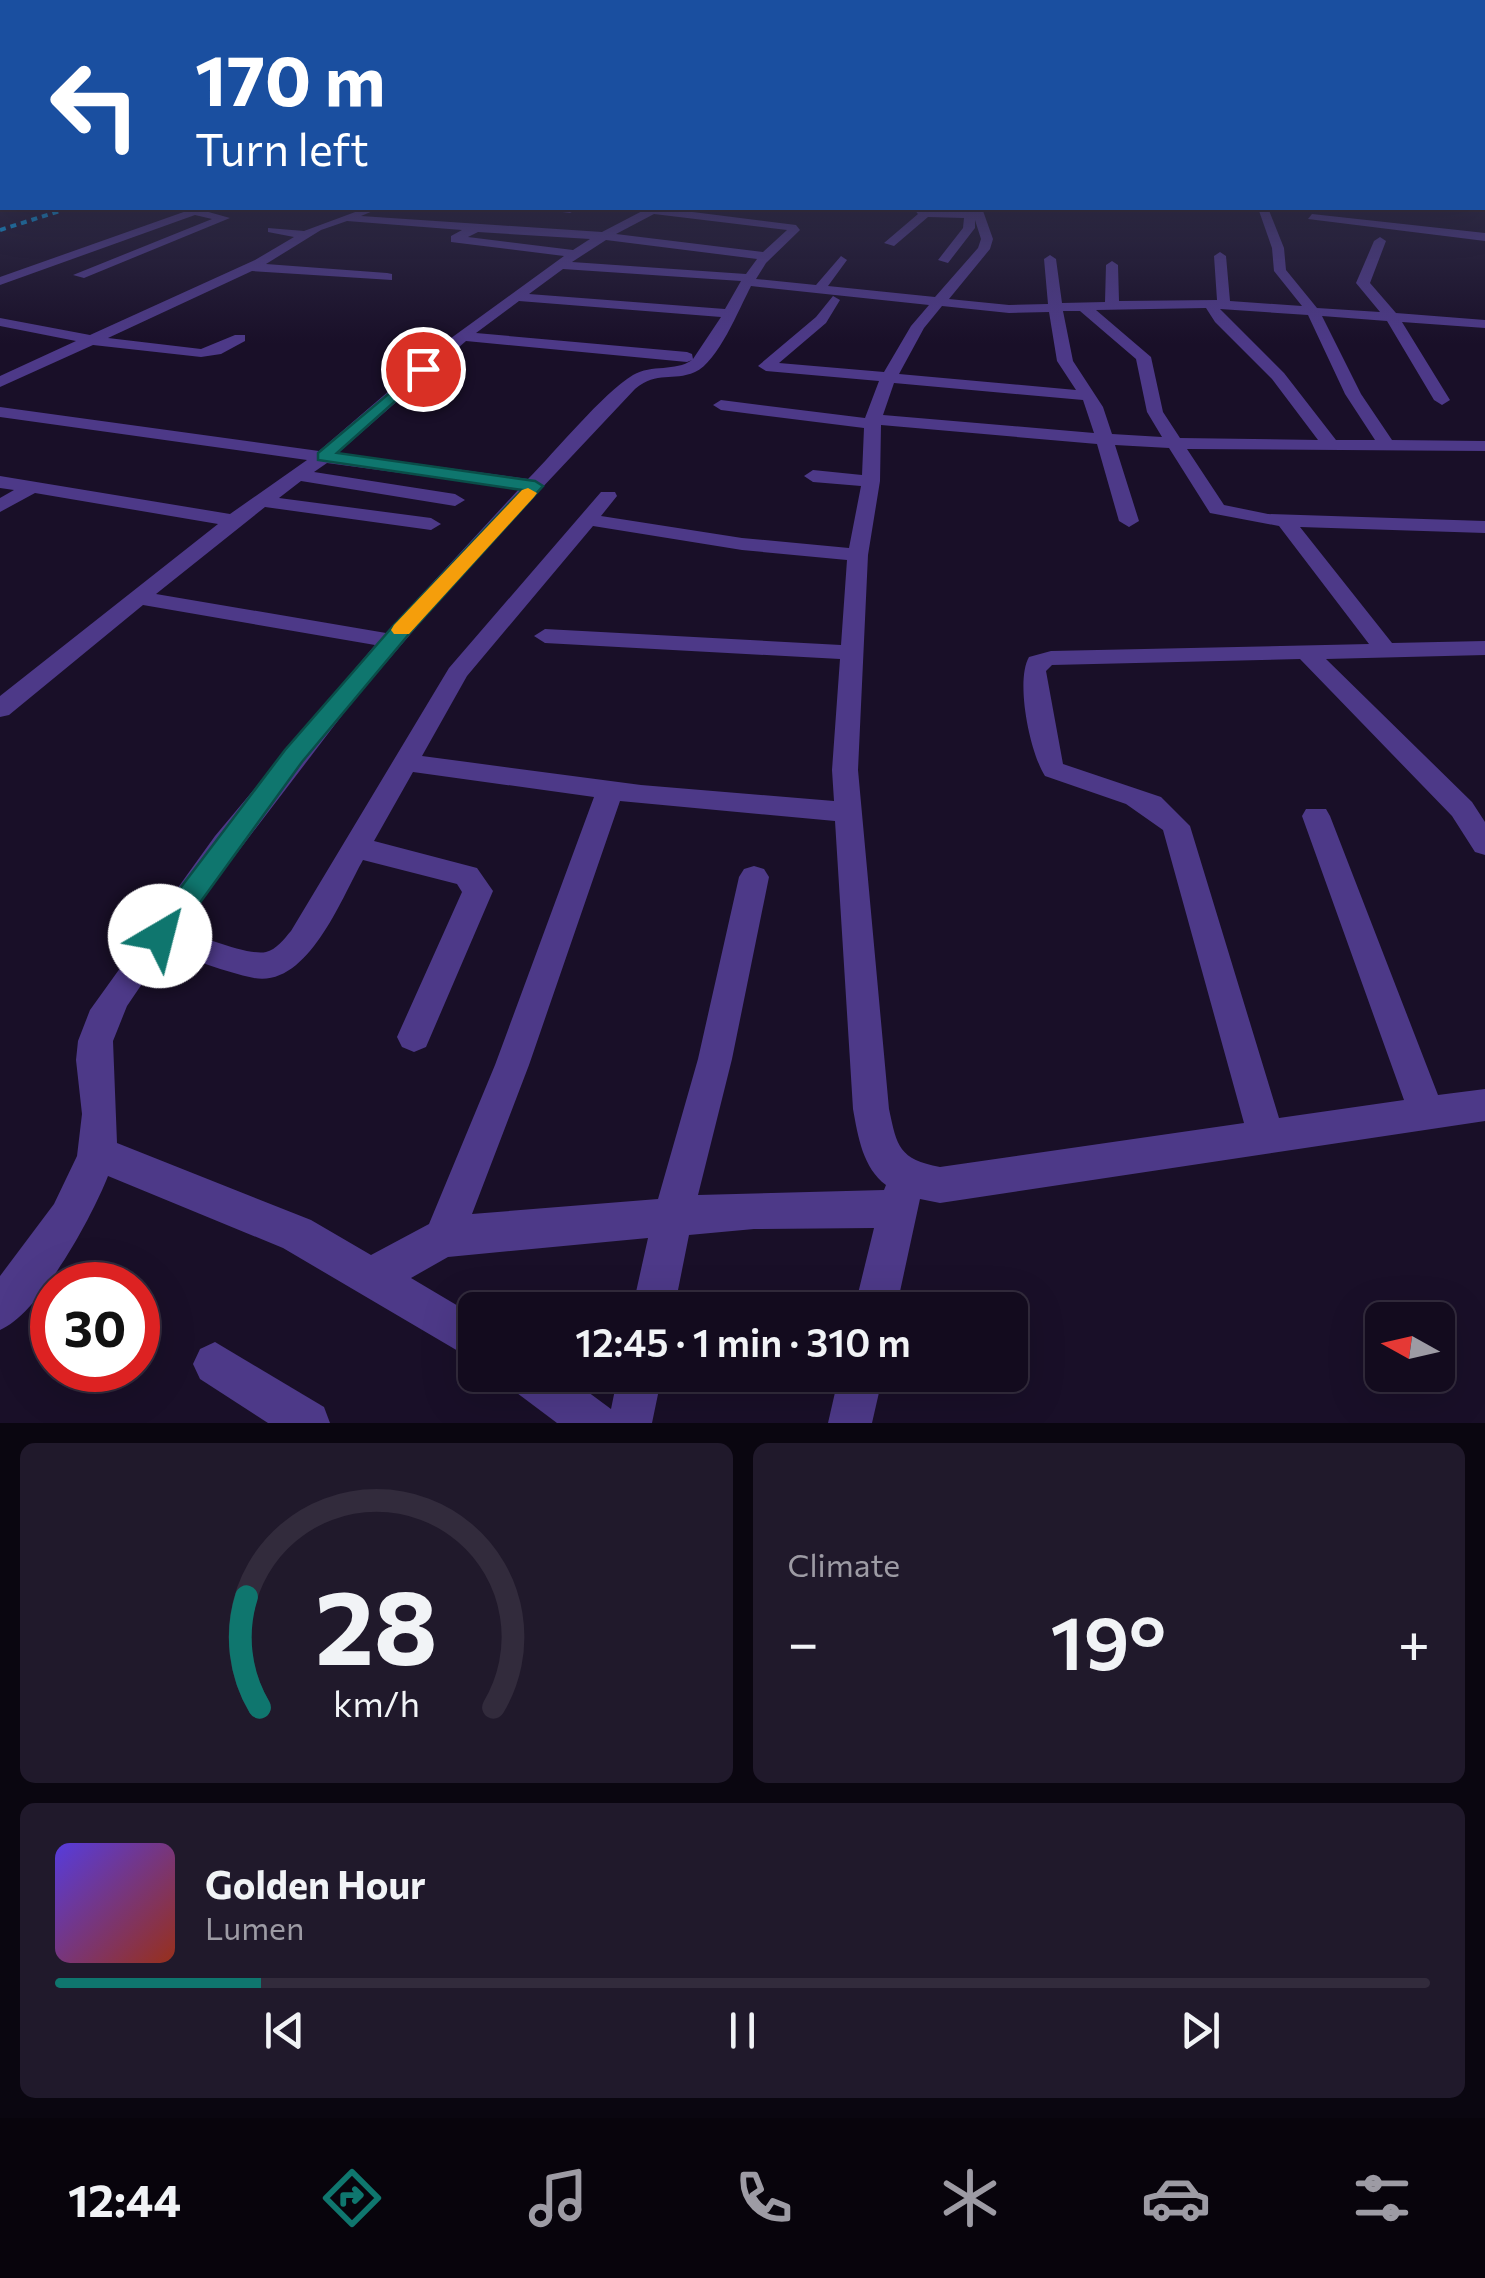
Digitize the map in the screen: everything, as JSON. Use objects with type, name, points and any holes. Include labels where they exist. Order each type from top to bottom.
[{"type":"street","points":[[0,281],[194,211]]},
{"type":"street","points":[[79,275],[224,218],[203,211]]},
{"type":"street","points":[[0,382],[251,267],[342,218],[364,211]]},
{"type":"street","points":[[0,709],[234,521],[324,456],[463,336],[603,236],[649,211]]},
{"type":"street","points":[[0,1309],[50,1246],[98,1153],[93,1038],[113,999],[282,770],[392,641],[640,378],[658,371],[688,371],[702,358],[766,256],[796,228],[672,211]]},
{"type":"street","points":[[890,244],[919,211]]},
{"type":"street","points":[[946,211],[976,213]]},
{"type":"street","points":[[1265,211],[1274,230],[1280,272],[1312,310],[1353,394],[1386,445]]},
{"type":"street","points":[[1378,224],[1380,211]]},
{"type":"street","points":[[944,260],[976,213]]},
{"type":"street","points":[[879,1292],[902,1194],[880,1153],[871,1109],[845,770],[858,555],[871,481],[873,422],[888,380],[918,326],[984,249],[987,239],[976,213]]},
{"type":"street","points":[[1439,213],[1440,232]]},
{"type":"street","points":[[1312,216],[1485,237]]},
{"type":"street","points":[[342,218],[603,236],[766,256]]},
{"type":"street","points":[[476,228],[455,239],[559,270],[749,280],[827,295],[1009,308],[1217,304],[1485,324]]},
{"type":"street","points":[[272,230],[308,235]]},
{"type":"street","points":[[1380,241],[1362,283],[1391,316],[1442,400]]},
{"type":"street","points":[[1220,256],[1220,320],[1278,376],[1331,444]]},
{"type":"street","points":[[1050,258],[1064,360],[1088,396],[1106,439],[1129,522]]},
{"type":"street","points":[[841,260],[821,320],[766,366],[1088,396]]},
{"type":"street","points":[[1112,265],[1112,304]]},
{"type":"street","points":[[251,267],[387,277]]},
{"type":"street","points":[[517,296],[730,314]]},
{"type":"street","points":[[1082,306],[1143,357],[1151,402],[1217,509],[1241,517],[1285,521],[1485,528]]},
{"type":"street","points":[[0,322],[84,343],[208,354],[240,338]]},
{"type":"street","points":[[463,336],[702,358]]},
{"type":"street","points":[[721,404],[873,422],[1175,443],[1485,446]]},
{"type":"street","points":[[0,412],[535,486]]},
{"type":"street","points":[[298,475],[455,500]]},
{"type":"street","points":[[812,476],[871,481]]},
{"type":"street","points":[[0,482],[234,521]]},
{"type":"street","points":[[0,506],[32,488]]},
{"type":"street","points":[[160,936],[255,965],[270,966],[282,961],[302,940],[466,660],[608,496]]},
{"type":"street","points":[[262,501],[431,524]]},
{"type":"street","points":[[589,520],[742,544],[858,555]]},
{"type":"street","points":[[1285,521],[1385,650]]},
{"type":"street","points":[[141,598],[392,641]]},
{"type":"street","points":[[544,636],[852,652]]},
{"type":"street","points":[[1267,1139],[1176,826],[1150,802],[1054,770],[1046,757],[1034,671],[1037,662],[1050,658],[1485,648]]},
{"type":"street","points":[[1308,653],[1462,809],[1485,844]]},
{"type":"street","points":[[403,762],[610,790],[848,812]]},
{"type":"street","points":[[443,1238],[512,1064],[610,790]]},
{"type":"street","points":[[1316,816],[1427,1115]]},
{"type":"street","points":[[355,846],[467,876],[478,891],[414,1037]]},
{"type":"street","points":[[657,1292],[715,1059],[754,877]]},
{"type":"street","points":[[373,1277],[443,1238],[902,1194],[940,1185],[1485,1105]]},
{"type":"street","points":[[98,1153],[298,1234],[458,1330]]},
{"type":"street","points":[[215,1364],[308,1423]]},
{"type":"street","points":[[551,1392],[594,1423]]},
{"type":"street","points":[[630,1423],[636,1392]]},
{"type":"street","points":[[850,1423],[857,1392]]},
{"type":"railway","points":[[0,230],[58,211]]},
{"type":"slow traffic","points":[[401,630],[528,493]]},
{"type":"route","points":[[160,936],[293,756],[535,486],[324,456],[423,369]]}]
